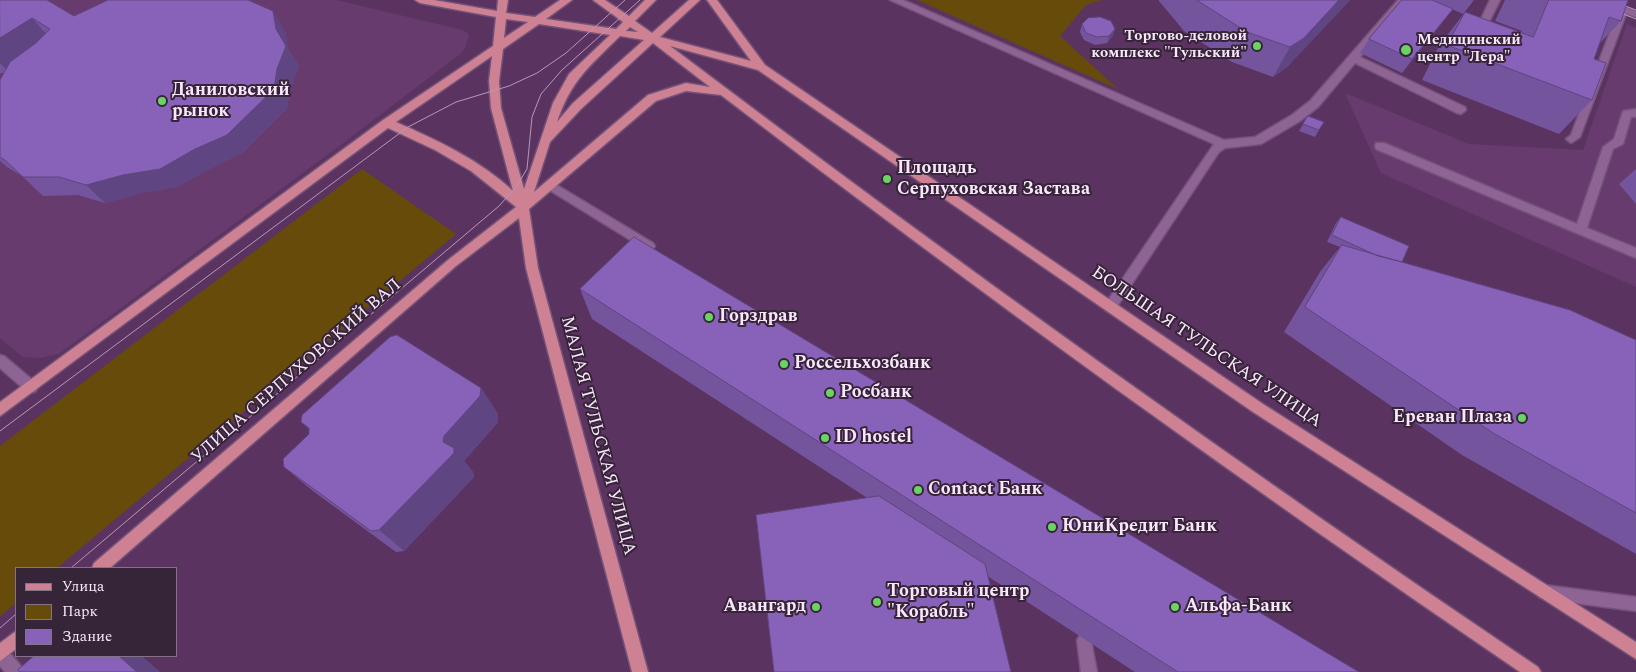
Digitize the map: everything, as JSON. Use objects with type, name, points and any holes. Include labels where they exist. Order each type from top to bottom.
[{"type":"main road","points":[[420,0],[461,9],[654,38],[760,67]]},
{"type":"main road","points":[[503,0],[494,81],[496,108],[523,208]]},
{"type":"main road","points":[[0,410],[387,123],[567,0]]},
{"type":"main road","points":[[598,0],[654,38],[725,93],[1045,330],[1400,583],[1533,672]]},
{"type":"main road","points":[[523,208],[558,102],[573,77],[617,31],[651,0]]},
{"type":"main road","points":[[543,145],[577,106],[695,0]]},
{"type":"main road","points":[[712,0],[760,67]]},
{"type":"main road","name":"БОЛЬШАЯ ТУЛЬСКАЯ УЛИЦА","points":[[760,67],[1258,408],[1541,592],[1636,651]]},
{"type":"main road","points":[[523,208],[652,98],[686,87],[725,93]]},
{"type":"main road","points":[[387,123],[419,136],[496,182],[523,208]]},
{"type":"main road","name":"УЛИЦА СЕРПУХОВСКИЙ ВАЛ","points":[[100,567],[445,270],[523,208]]},
{"type":"main road","name":"МАЛАЯ ТУЛЬСКАЯ УЛИЦА","points":[[523,208],[532,268],[640,672]]},
{"type":"main road","points":[[0,654],[15,640]]},
{"type":"street","points":[[895,0],[1223,144]]},
{"type":"street","points":[[1110,307],[1215,149],[1223,144],[1257,141],[1296,118],[1314,104],[1402,0]]},
{"type":"street","points":[[1475,41],[1495,0]]},
{"type":"street","points":[[1598,0],[1636,14]]},
{"type":"street","points":[[1571,139],[1575,137],[1618,20],[1624,10]]},
{"type":"street","points":[[1353,58],[1461,110]]},
{"type":"street","points":[[1581,230],[1608,147],[1619,141],[1627,114],[1636,113]]},
{"type":"street","points":[[1380,146],[1636,253]]},
{"type":"street","points":[[550,184],[656,250]]},
{"type":"street","points":[[0,360],[31,387]]},
{"type":"street","points":[[1541,592],[1636,604]]},
{"type":"street","points":[[1085,640],[1089,672]]},
{"type":"street","points":[[0,654],[16,672]]},
{"type":"shaded area","points":[[0,0],[336,0],[463,30],[469,35],[465,48],[460,54],[59,354],[40,358],[23,357],[0,338]]},
{"type":"shaded area","points":[[1627,24],[1636,28],[1636,287],[1381,173],[1345,93],[1469,144],[1583,150]]},
{"type":"green space","points":[[917,0],[1101,0],[1086,5],[1060,36],[1118,89]]},
{"type":"green space","points":[[362,169],[456,234],[58,567],[15,567],[15,604],[0,616],[0,446]]},
{"type":"building","points":[[0,0],[47,0],[74,16],[108,0],[248,0],[273,11],[276,29],[286,46],[277,69],[274,89],[227,135],[195,149],[160,169],[123,175],[86,185],[59,177],[23,177],[0,157],[0,80],[10,62],[36,43],[50,29],[32,18],[0,38]]},
{"type":"building","points":[[1197,0],[1339,0],[1304,38],[1290,47],[1247,32]]},
{"type":"building","points":[[1402,0],[1432,0],[1453,9],[1412,59],[1369,39]]},
{"type":"building","points":[[1549,0],[1628,0],[1621,21],[1609,17],[1594,59],[1606,63],[1592,100],[1447,45],[1465,12],[1533,37]]},
{"type":"building","points":[[1100,17],[1111,21],[1115,29],[1109,36],[1097,37],[1086,33],[1082,24],[1088,18]]},
{"type":"building","points":[[1308,116],[1324,122],[1319,130],[1303,124]]},
{"type":"building","points":[[1341,217],[1409,246],[1402,262],[1378,256],[1332,235]]},
{"type":"building","points":[[634,237],[1359,672],[1178,672],[580,289]]},
{"type":"building","name":"Ереван Плаза","points":[[1342,245],[1570,310],[1636,340],[1636,513],[1493,433],[1305,307]]},
{"type":"building","points":[[397,335],[481,388],[480,396],[444,436],[443,442],[454,448],[454,453],[379,530],[371,531],[284,467],[283,459],[309,434],[309,428],[301,422],[302,415],[390,337]]},
{"type":"building","name":"Торговый центр \"Корабль\"","points":[[879,496],[985,564],[1011,672],[774,672],[756,515]]},
{"type":"building","points":[[33,657],[120,657],[137,672],[20,672],[18,670]]},
{"type":"tram line","points":[[0,431],[408,127],[456,102],[509,86],[537,73],[566,53],[625,0]]},
{"type":"tram line","points":[[72,567],[499,206],[516,187],[527,169],[532,117],[541,94],[562,70],[640,0]]},
{"type":"tram line","points":[[1587,0],[1636,19]]},
{"type":"tram line","points":[[1609,0],[1636,10]]},
{"type":"tram line","points":[[0,628],[15,615]]},
{"type":"place","name":"Торгово-деловой комплекс \"Тульский\"","points":[[1257,46]]},
{"type":"place","name":"Медицинский центр \"Лера\"","points":[[1406,50]]},
{"type":"place","name":"Даниловский рынок","points":[[162,101]]},
{"type":"place","name":"Площадь Серпуховская Застава","points":[[887,179]]},
{"type":"place","name":"Горздрав","points":[[709,317]]},
{"type":"place","name":"Россельхозбанк","points":[[784,364]]},
{"type":"place","name":"Росбанк","points":[[830,393]]},
{"type":"place","name":"Ереван Плаза","points":[[1522,418]]},
{"type":"place","name":"ID hostel","points":[[825,438]]},
{"type":"place","name":"Contact Банк","points":[[918,490]]},
{"type":"place","name":"ЮниКредит Банк","points":[[1052,527]]},
{"type":"place","name":"Торговый центр \"Корабль\"","points":[[877,602]]},
{"type":"place","name":"Авангард","points":[[816,607]]},
{"type":"place","name":"Альфа-Банк","points":[[1175,607]]}]
